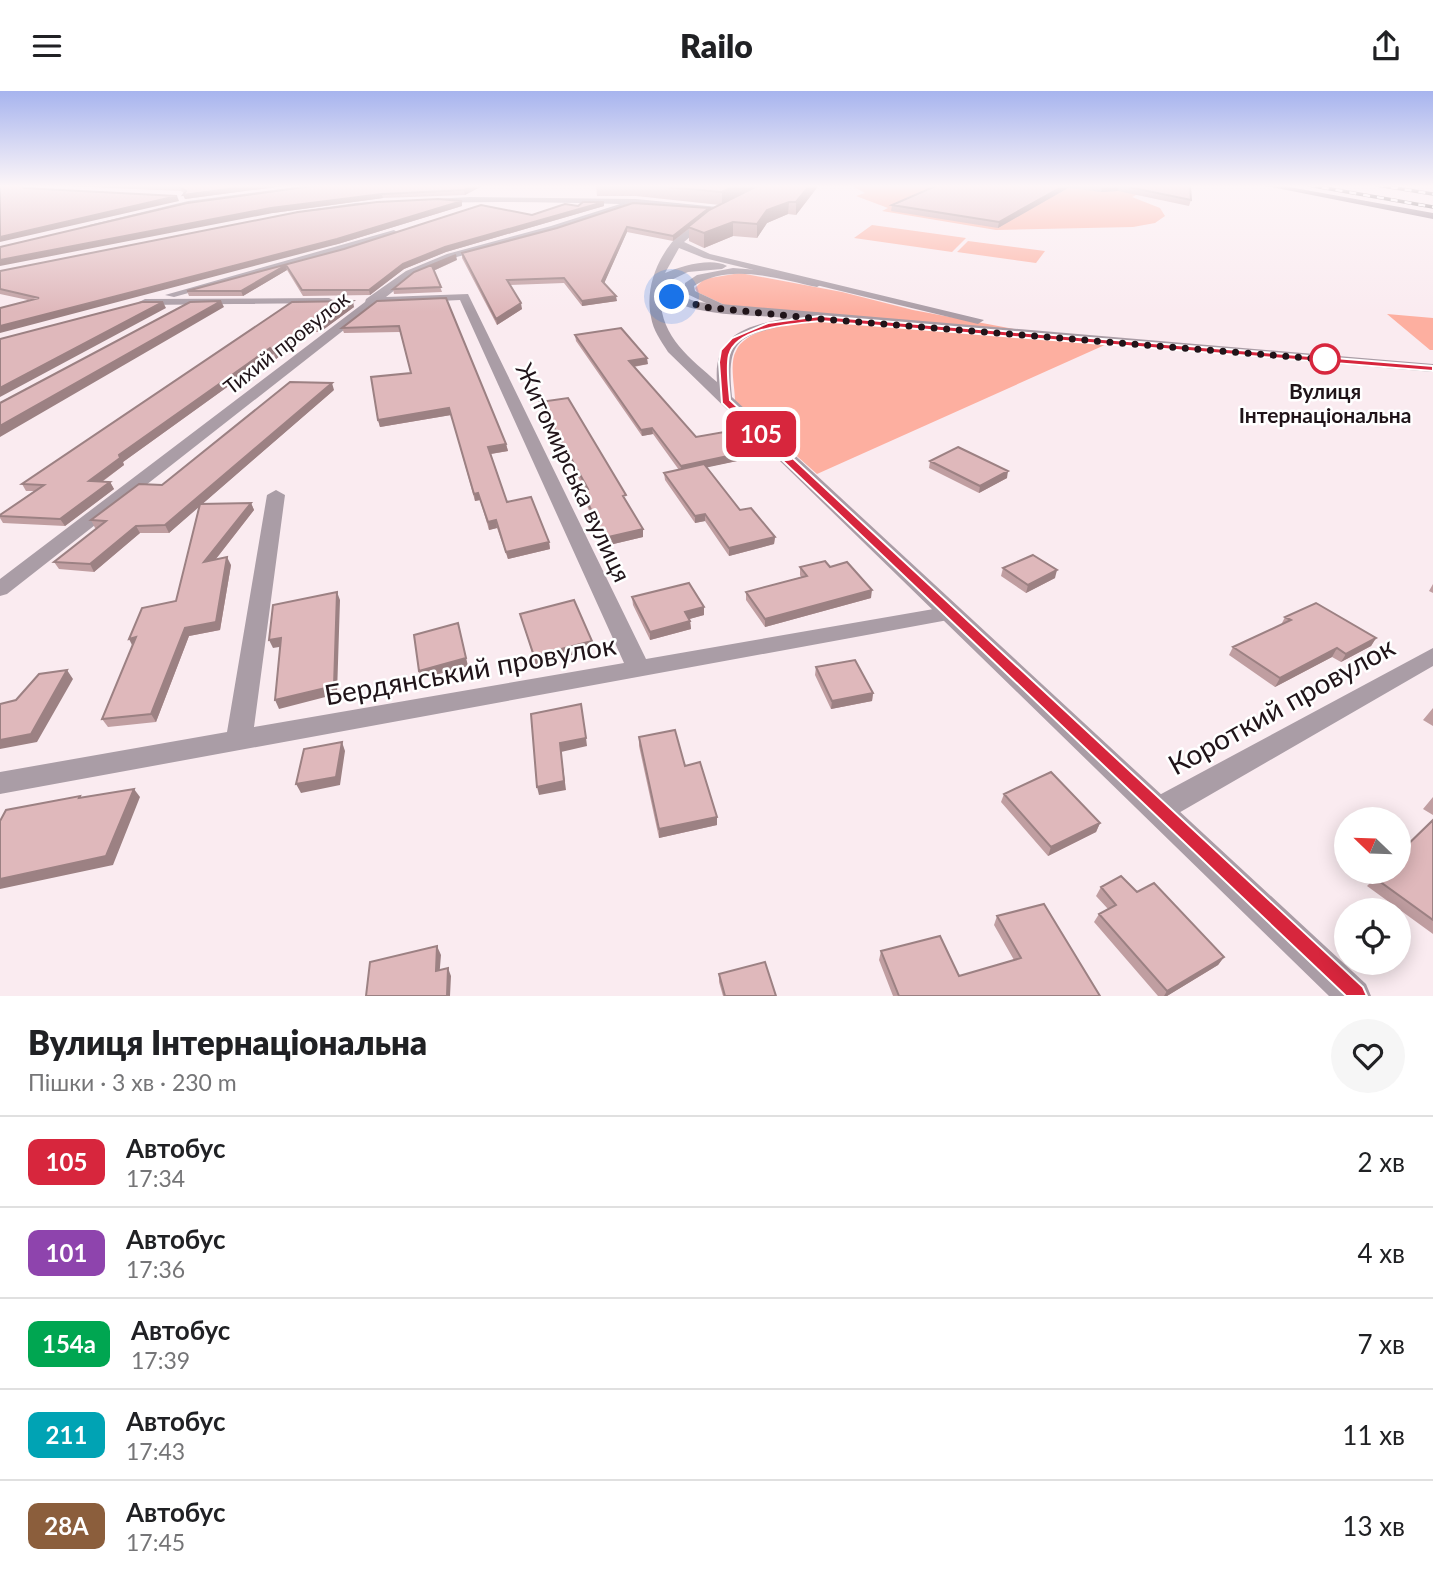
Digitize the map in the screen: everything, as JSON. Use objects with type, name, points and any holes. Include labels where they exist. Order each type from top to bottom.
[{"type":"street","points":[[79,229],[86,227]]},
{"type":"street","name":"Тихий провулок","points":[[0,589],[366,302],[410,273],[435,261],[556,227]]},
{"type":"street","points":[[694,227],[677,242],[665,262],[657,285],[655,313],[662,332],[673,349],[1160,809],[1352,996]]},
{"type":"street","points":[[132,305],[342,249],[406,229]]},
{"type":"street","points":[[677,242],[696,253],[919,308],[1024,328],[1152,344]]},
{"type":"street","points":[[657,285],[671,274],[697,267],[729,265],[761,269]]},
{"type":"street","points":[[725,309],[690,293],[689,285],[707,275],[740,271],[846,290]]},
{"type":"street","points":[[657,285],[672,297],[686,303],[725,309],[1433,368]]},
{"type":"street","name":"Житомирська вулиця","points":[[366,302],[464,296],[639,669]]},
{"type":"street","points":[[145,302],[345,302]]},
{"type":"street","points":[[167,315],[191,302]]},
{"type":"street","points":[[725,401],[723,362],[726,350],[735,340],[771,325],[820,319]]},
{"type":"street","points":[[239,740],[276,495]]},
{"type":"street","name":"Бердянський провулок","points":[[0,783],[951,613]]},
{"type":"street","name":"Короткий провулок","points":[[1160,809],[1433,656]]},
{"type":"shaded area","points":[[869,227],[888,227],[966,238],[952,252],[854,238]]},
{"type":"shaded area","points":[[979,227],[1122,227],[996,230]]},
{"type":"shaded area","points":[[968,241],[1045,251],[1036,263],[957,252]]},
{"type":"shaded area","points":[[740,273],[1020,330],[729,307],[697,292],[695,288],[704,279]]},
{"type":"shaded area","points":[[1387,314],[1433,318],[1433,350],[1430,350]]},
{"type":"shaded area","points":[[822,321],[1107,344],[817,474],[735,401],[733,368],[736,351],[751,336],[774,327]]},
{"type":"building","points":[[0,227],[42,227],[0,237]]},
{"type":"building","points":[[84,227],[171,227],[0,260],[0,247]]},
{"type":"building","points":[[221,227],[376,227],[0,326],[0,308],[39,298],[0,289],[0,271]]},
{"type":"building","points":[[412,227],[515,227],[445,247],[403,264],[369,290],[302,290],[286,265],[241,291],[187,291],[344,249]]},
{"type":"building","points":[[627,227],[602,281],[616,296],[582,301],[564,278],[507,280],[521,303],[496,319],[462,253],[557,228]]},
{"type":"building","points":[[628,227],[684,227],[673,236]]},
{"type":"building","points":[[689,227],[719,227],[704,233]]},
{"type":"building","points":[[456,255],[432,266],[441,287],[393,289],[414,272]]},
{"type":"building","points":[[446,298],[506,444],[488,447],[507,502],[531,497],[549,542],[506,552],[496,520],[488,522],[478,493],[474,494],[449,408],[378,420],[371,377],[411,373],[399,326],[342,328],[377,301]]},
{"type":"building","points":[[221,301],[0,426],[0,403],[190,302]]},
{"type":"building","points":[[353,301],[318,327],[310,326],[274,353],[270,348],[119,455],[120,458],[89,481],[110,482],[60,519],[0,516],[44,485],[22,484],[292,302]]},
{"type":"building","points":[[142,302],[163,302],[0,388],[0,339]]},
{"type":"building","points":[[621,328],[647,358],[629,361],[696,437],[724,432],[742,453],[681,466],[652,428],[641,430],[575,335]]},
{"type":"building","points":[[290,382],[332,383],[165,525],[136,526],[90,564],[54,562],[106,521],[91,520],[139,484],[162,485]]},
{"type":"building","points":[[568,398],[626,495],[623,496],[643,529],[604,538],[582,490],[588,489],[540,402]]},
{"type":"building","points":[[958,447],[1008,471],[980,486],[930,461]]},
{"type":"building","points":[[704,464],[740,510],[751,508],[775,537],[729,548],[705,514],[695,516],[664,473]]},
{"type":"building","points":[[251,503],[204,562],[227,557],[216,622],[185,628],[151,714],[102,719],[136,637],[129,639],[142,608],[176,601],[200,504]]},
{"type":"building","points":[[1033,555],[1057,570],[1028,585],[1003,568]]},
{"type":"building","points":[[825,561],[830,567],[847,562],[872,590],[765,619],[746,592],[807,576],[800,567]]},
{"type":"building","points":[[689,583],[704,607],[685,612],[690,621],[650,632],[632,597]]},
{"type":"building","points":[[337,592],[334,686],[275,700],[281,638],[269,640],[273,605]]},
{"type":"building","points":[[574,600],[592,641],[534,656],[520,614]]},
{"type":"building","points":[[1316,603],[1376,638],[1346,654],[1337,648],[1280,678],[1233,647],[1291,620],[1285,617]]},
{"type":"building","points":[[458,623],[466,658],[419,671],[414,635]]},
{"type":"building","points":[[855,660],[873,693],[832,701],[816,667]]},
{"type":"building","points":[[67,670],[31,734],[0,740],[0,704],[16,700],[39,674]]},
{"type":"building","points":[[581,704],[586,738],[560,743],[564,781],[537,787],[531,714]]},
{"type":"building","points":[[675,730],[685,766],[700,762],[717,817],[659,829],[639,737]]},
{"type":"building","points":[[342,742],[336,777],[296,784],[304,749]]},
{"type":"building","points":[[1051,772],[1100,823],[1051,847],[1004,794]]},
{"type":"building","points":[[134,789],[106,856],[0,879],[0,821],[6,810]]},
{"type":"building","points":[[1433,820],[1433,920],[1411,904],[1411,898],[1403,898],[1383,884],[1411,884],[1411,841]]},
{"type":"building","points":[[1121,876],[1137,892],[1154,883],[1224,957],[1167,991],[1099,914],[1116,905],[1101,887]]},
{"type":"building","points":[[1044,904],[1100,996],[899,996],[881,951],[940,936],[959,976],[1021,958],[997,916]]},
{"type":"building","points":[[437,946],[436,971],[448,968],[447,996],[366,996],[370,962]]},
{"type":"building","points":[[765,962],[776,996],[725,996],[719,974]]},
{"type":"bus line","name":"105","points":[[1355,996],[725,401],[723,362],[726,350],[735,340],[751,331],[794,320],[820,319],[1433,368]]},
{"type":"place","name":"Вулиця Інтернаціональна","points":[[1325,359]]},
{"type":"route","points":[[672,297],[704,307],[820,319],[1334,360],[1325,359]]}]
